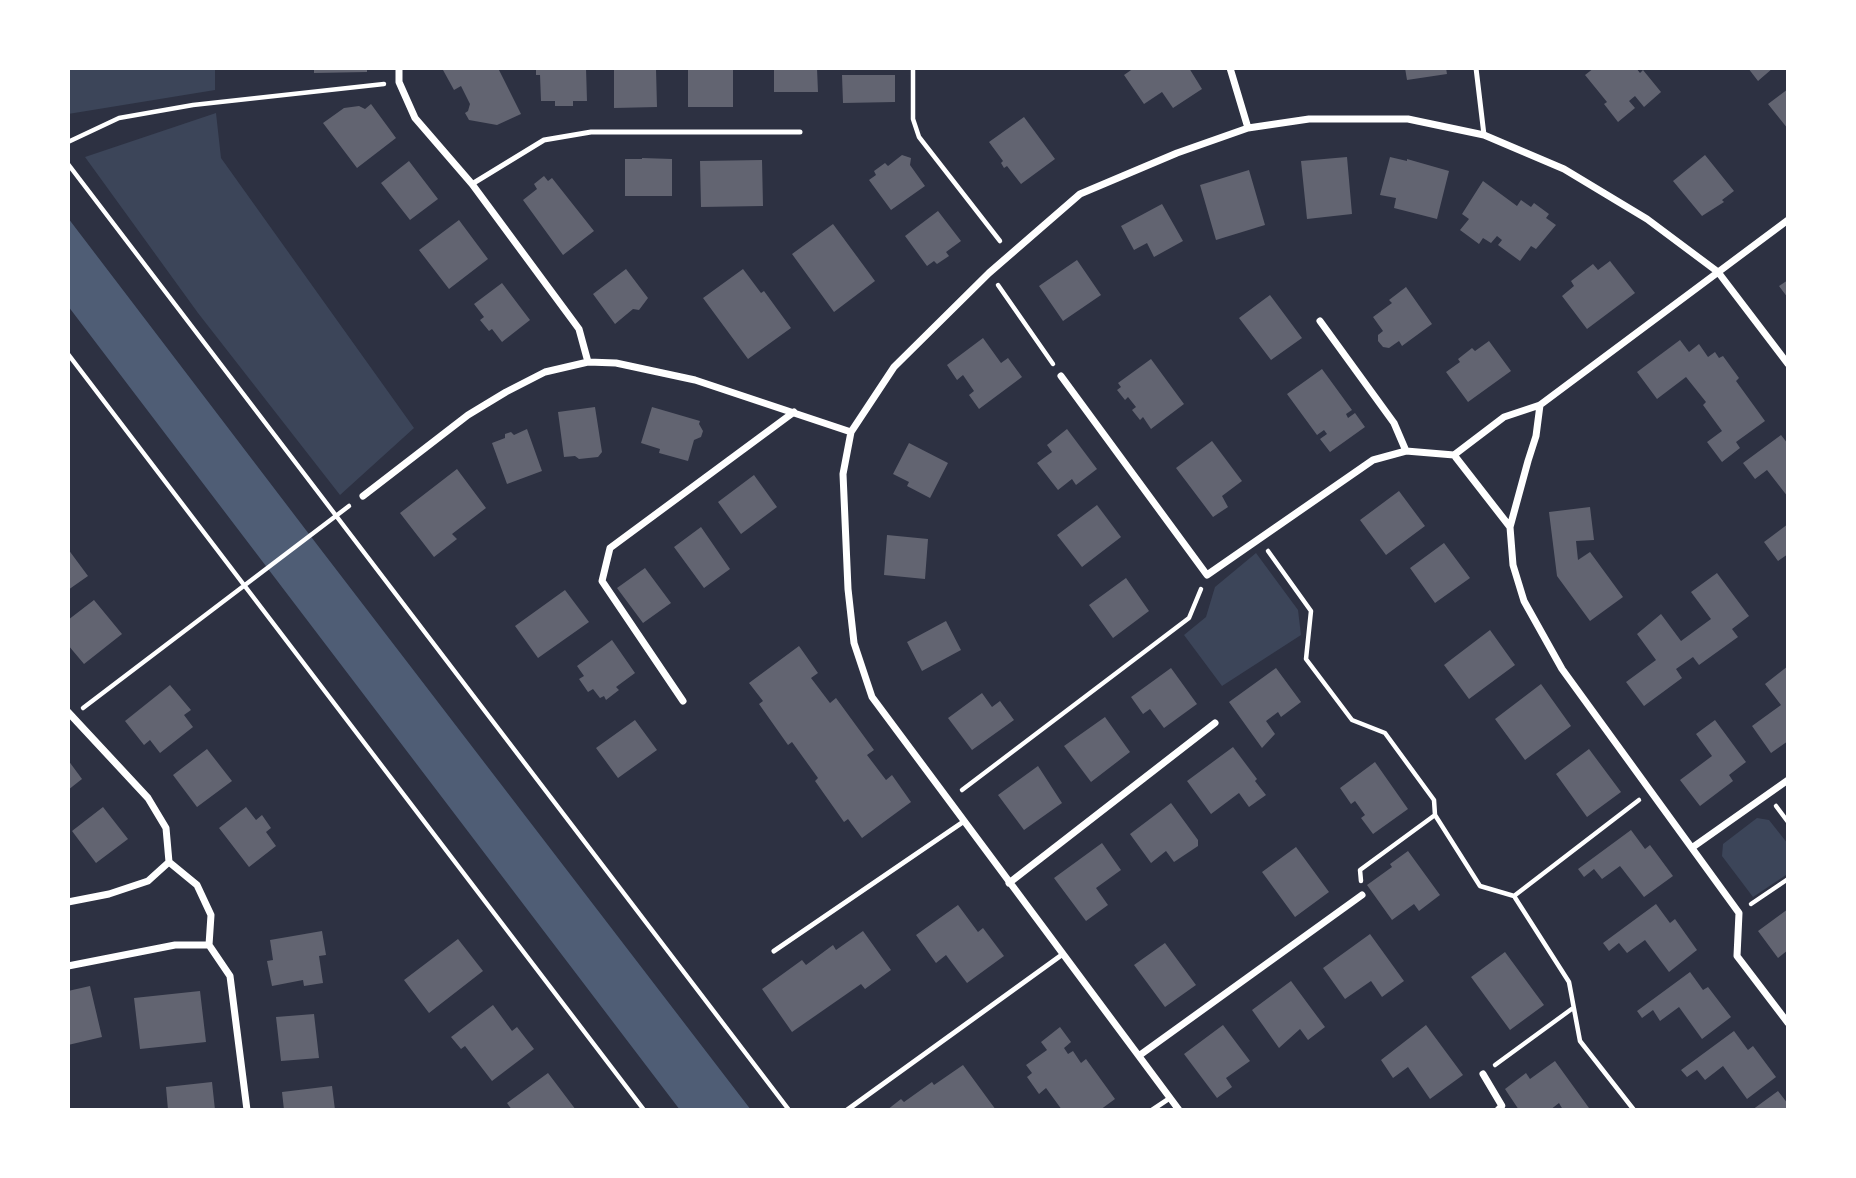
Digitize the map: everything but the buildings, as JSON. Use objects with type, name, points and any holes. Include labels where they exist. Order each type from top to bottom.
[{"type":"street","points":[[399,68],[399,82],[415,118],[472,184],[579,329],[588,362]]},
{"type":"street","points":[[1230,68],[1248,128]]},
{"type":"street","points":[[1179,1110],[872,697],[854,643],[848,589],[843,474],[851,432],[894,367],[989,273],[1080,194],[1177,152],[1248,128],[1308,119],[1408,119],[1484,135],[1564,169],[1647,219],[1718,272],[1788,364]]},
{"type":"street","points":[[1061,376],[1207,575],[1373,460],[1406,451],[1454,455],[1504,417],[1540,405],[1788,220]]},
{"type":"street","points":[[1320,321],[1394,423],[1406,451]]},
{"type":"street","points":[[363,496],[468,415],[506,392],[545,372],[588,362],[615,363],[695,380],[851,432]]},
{"type":"street","points":[[1540,405],[1536,436],[1510,527],[1513,565],[1524,601],[1562,669],[1739,913],[1737,956],[1788,1023]]},
{"type":"street","points":[[683,701],[603,581],[610,548],[794,412]]},
{"type":"street","points":[[1454,455],[1510,527]]},
{"type":"street","points":[[70,714],[148,798],[166,828],[169,862],[197,885],[211,915],[209,945],[229,976],[247,1110]]},
{"type":"street","points":[[1009,883],[1215,723]]},
{"type":"street","points":[[1693,847],[1788,780]]},
{"type":"street","points":[[68,902],[109,894],[148,881],[169,862]]},
{"type":"street","points":[[1140,1055],[1362,895]]},
{"type":"street","points":[[68,966],[175,945],[209,945]]},
{"type":"street","points":[[1483,1074],[1502,1106],[1497,1110]]},
{"type":"lane","points":[[1476,68],[1484,135]]},
{"type":"lane","points":[[472,184],[544,140],[591,132],[800,132]]},
{"type":"lane","points":[[774,951],[963,822]]},
{"type":"lane","points":[[847,1110],[1063,954]]},
{"type":"lane","points":[[1152,1110],[1170,1098]]},
{"type":"path","points":[[913,68],[913,119],[919,137],[1011,254]]},
{"type":"path","points":[[68,142],[119,118],[192,105],[399,82]]},
{"type":"path","points":[[68,164],[789,1110]]},
{"type":"path","points":[[989,273],[1061,376]]},
{"type":"path","points":[[68,354],[644,1110]]},
{"type":"path","points":[[70,714],[335,517]]},
{"type":"path","points":[[1260,539],[1311,611],[1306,659],[1352,720],[1385,733],[1434,800],[1435,815],[1480,886],[1514,896],[1569,982],[1580,1041],[1634,1110]]},
{"type":"path","points":[[947,800],[1189,618],[1207,575]]},
{"type":"path","points":[[1514,896],[1651,791]]},
{"type":"path","points":[[1362,895],[1360,870],[1435,815]]},
{"type":"path","points":[[1739,913],[1788,879]]},
{"type":"path","points":[[1483,1074],[1573,1008]]},
{"type":"shaded area","points":[[68,68],[215,68],[215,90],[68,114]]},
{"type":"shaded area","points":[[216,113],[221,158],[414,428],[340,495],[198,313],[85,157]]},
{"type":"shaded area","points":[[68,218],[751,1110],[680,1110],[68,306]]},
{"type":"shaded area","points":[[1256,553],[1298,610],[1301,635],[1222,686],[1184,635],[1206,617],[1215,587]]},
{"type":"shaded area","points":[[1757,818],[1769,820],[1788,844],[1788,868],[1786,875],[1753,897],[1722,856],[1723,844]]}]
